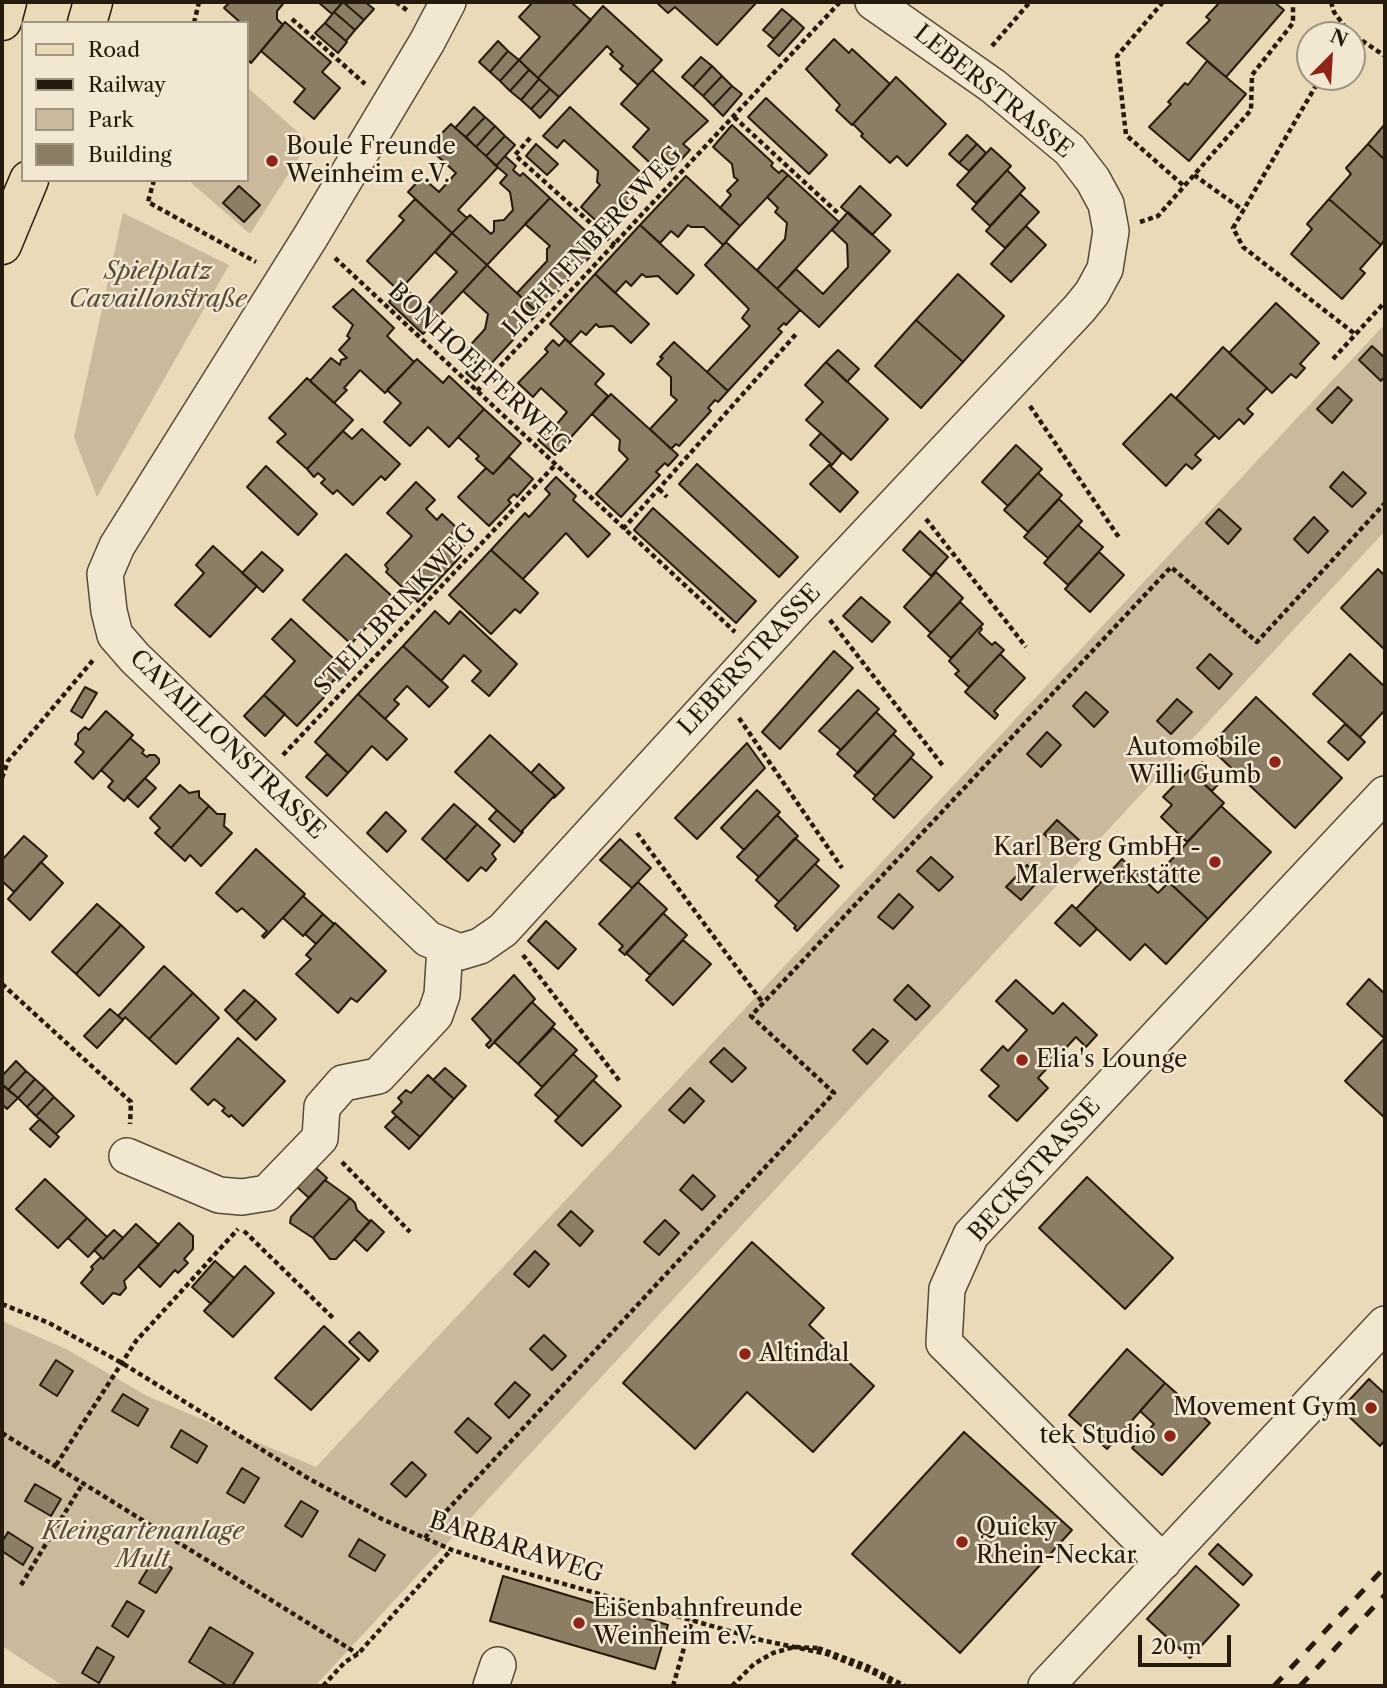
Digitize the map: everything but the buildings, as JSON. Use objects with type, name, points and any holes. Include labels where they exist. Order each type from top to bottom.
[{"type":"main road","points":[[2,21],[7,2]]},
{"type":"main road","points":[[87,21],[93,2]]},
{"type":"main road","points":[[2,245],[28,182]]},
{"type":"street","name":"CAVAILLONSTRASSE","points":[[445,947],[428,939],[135,658],[115,635],[105,574],[117,546],[311,236],[448,2]]},
{"type":"street","name":"LEBERSTRASSE","points":[[445,947],[460,951],[480,947],[503,930],[615,805],[1092,293],[1105,269],[1111,231],[1106,204],[1093,180],[1070,150],[971,70],[873,2]]},
{"type":"street","name":"BECKSTRASSE","points":[[1163,1562],[944,1343],[947,1289],[971,1236],[1385,794]]},
{"type":"street","points":[[128,1156],[219,1195],[242,1197],[267,1193],[320,1138],[322,1107],[343,1083],[378,1076],[435,1015],[442,995],[445,947]]},
{"type":"street","points":[[1046,1686],[1385,1324]]},
{"type":"path","points":[[194,21],[199,2]]},
{"type":"path","name":"LICHTENBERGWEG","points":[[477,391],[841,2]]},
{"type":"path","points":[[971,70],[1030,2]]},
{"type":"path","points":[[1163,2],[1117,56],[1124,122],[1126,135],[1184,186]]},
{"type":"path","points":[[1111,231],[1158,216],[1251,110],[1252,75],[1293,23],[1293,2]]},
{"type":"path","points":[[1331,2],[1340,21]]},
{"type":"path","points":[[292,19],[390,104]]},
{"type":"path","points":[[1366,44],[1385,56]]},
{"type":"path","points":[[1313,91],[1233,228],[1243,247],[1355,334]]},
{"type":"path","points":[[734,117],[840,215]]},
{"type":"path","points":[[530,138],[515,155],[615,245]]},
{"type":"path","points":[[1194,175],[1243,211]]},
{"type":"path","points":[[153,182],[148,202],[264,266]]},
{"type":"path","name":"BONHOEFFERWEG","points":[[311,236],[757,652]]},
{"type":"path","points":[[1333,359],[1385,302]]},
{"type":"path","points":[[623,529],[797,332]]},
{"type":"path","points":[[1011,380],[1121,539]]},
{"type":"path","name":"STELLBRINKWEG","points":[[261,779],[555,465]]},
{"type":"path","points":[[659,489],[667,497]]},
{"type":"path","points":[[906,494],[1026,647]]},
{"type":"path","points":[[425,1538],[438,1520],[834,1093],[751,1016],[762,1003],[1171,567],[1257,642],[1385,503]]},
{"type":"path","points":[[811,595],[943,766]]},
{"type":"path","points":[[2,778],[8,761],[115,635]]},
{"type":"path","points":[[720,692],[842,868]]},
{"type":"path","points":[[615,805],[762,1003]]},
{"type":"path","points":[[503,930],[621,1083]]},
{"type":"path","points":[[2,984],[131,1102],[128,1156]]},
{"type":"path","points":[[320,1138],[410,1232]]},
{"type":"path","points":[[55,1465],[136,1342],[240,1227],[333,1318]]},
{"type":"path","name":"BARBARAWEG","points":[[2,1304],[49,1323],[122,1363],[306,1477],[382,1519],[452,1550],[508,1569],[761,1640],[827,1654],[876,1674],[897,1686]]},
{"type":"path","points":[[2,1433],[358,1654]]},
{"type":"path","points":[[21,1585],[83,1483]]},
{"type":"path","points":[[323,1686],[345,1662],[358,1654],[452,1550]]},
{"type":"path","points":[[673,1686],[692,1620]]},
{"type":"path","points":[[732,1686],[754,1664],[773,1653],[794,1647],[818,1647],[867,1666],[905,1686]]},
{"type":"green space","name":"Boule Freunde Weinheim e.V.","points":[[248,88],[309,142],[250,234],[190,182],[248,182]]},
{"type":"green space","name":"Spielplatz Cavaillonstraße","points":[[123,213],[229,265],[97,497],[74,437]]},
{"type":"green space","name":"Kleingartenanlage Mult","points":[[1385,324],[1385,531],[315,1686],[63,1686],[2,1646],[2,1321],[66,1349],[147,1396],[316,1467]]},
{"type":"railway","points":[[1274,1686],[1385,1567]]},
{"type":"railway","points":[[1300,1686],[1385,1595]]},
{"type":"place","name":"Boule Freunde Weinheim e.V.","points":[[272,161]]},
{"type":"place","name":"Automobile Willi Gumb","points":[[1275,762]]},
{"type":"place","name":"Karl Berg GmbH - Malerwerkstätte","points":[[1215,862]]},
{"type":"place","name":"Elia's Lounge","points":[[1022,1060]]},
{"type":"place","name":"Altindal","points":[[745,1354]]},
{"type":"place","name":"Movement Gym","points":[[1371,1408]]},
{"type":"place","name":"tek Studio","points":[[1170,1436]]},
{"type":"place","name":"Quicky Rhein-Neckar","points":[[962,1542]]},
{"type":"place","name":"Eisenbahnfreunde Weinheim e.V.","points":[[579,1623]]}]
